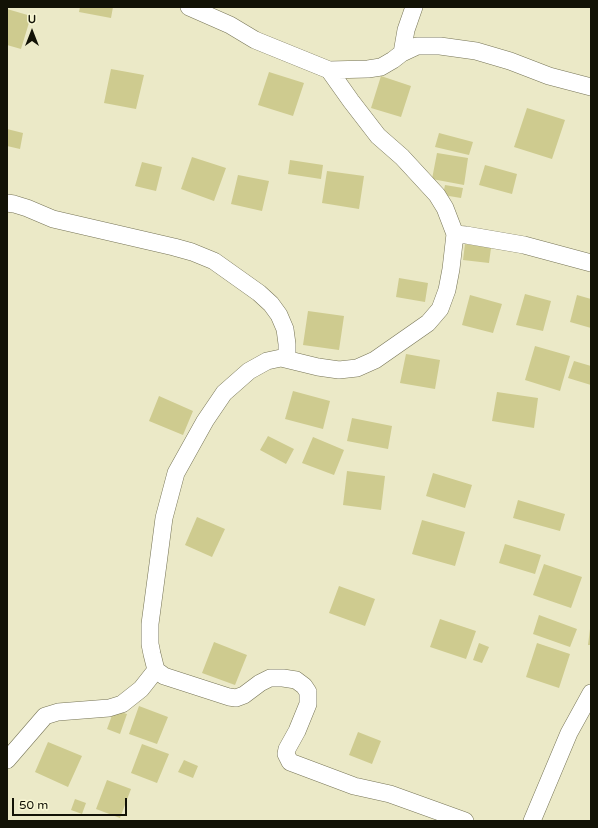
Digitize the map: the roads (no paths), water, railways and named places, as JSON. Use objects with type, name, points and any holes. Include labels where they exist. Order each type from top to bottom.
[{"type":"street","points":[[189,7],[230,25],[254,40],[329,70],[368,69],[381,67],[402,53],[417,46],[440,46],[476,51],[510,61],[549,76],[591,87]]},
{"type":"street","points":[[402,53],[406,30],[414,7]]},
{"type":"street","points":[[329,70],[378,136],[402,157],[437,195],[445,208],[455,234],[447,290],[440,309],[428,323],[375,360],[356,368],[339,370],[318,367],[281,358],[266,361],[249,371],[224,393],[205,421],[176,473],[164,518],[150,624],[150,644],[156,670],[164,676],[229,698],[236,698],[244,695],[260,683],[270,678],[296,680],[304,686],[308,692],[308,704],[297,731],[287,750],[286,754],[290,762],[354,786],[390,794],[465,821]]},
{"type":"street","points":[[7,203],[26,208],[53,219],[174,247],[192,252],[214,261],[259,293],[271,304],[279,315],[285,329],[287,359]]},
{"type":"street","points":[[455,234],[524,245],[591,263]]},
{"type":"street","points":[[7,760],[45,716],[58,712],[109,708],[122,704],[140,689],[156,670]]},
{"type":"street","points":[[532,821],[569,733],[591,694]]}]
